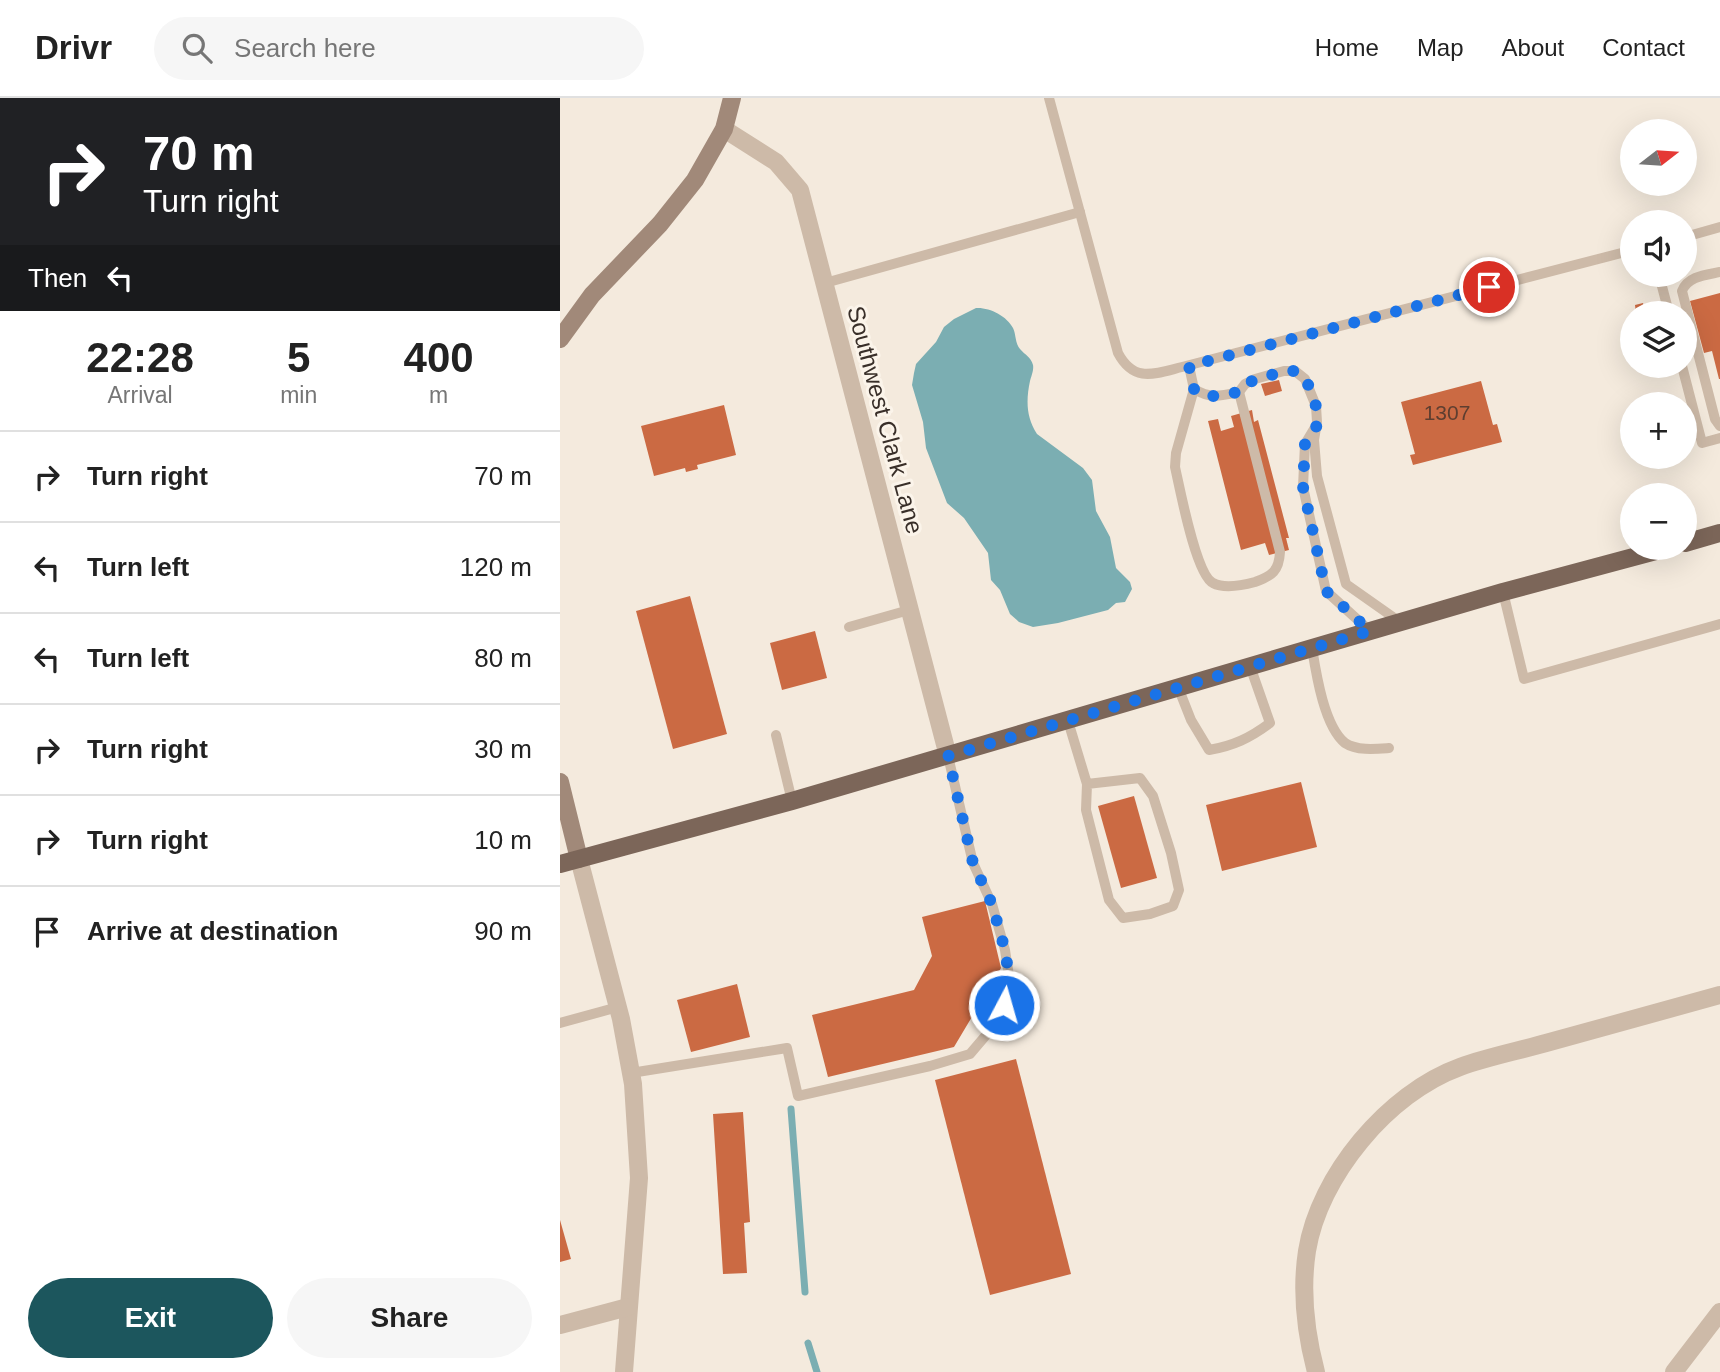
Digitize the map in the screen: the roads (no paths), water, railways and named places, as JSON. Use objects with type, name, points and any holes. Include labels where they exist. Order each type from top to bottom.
[{"type":"main road","points":[[1697,540],[1720,533]]},
{"type":"main road","points":[[560,864],[792,801],[1503,592],[1622,560]]},
{"type":"street","points":[[560,340],[592,295],[660,224],[695,180],[724,130],[732,98]]},
{"type":"street","name":"Southwest Clark Lane","points":[[724,130],[776,162],[800,190],[948,756]]},
{"type":"street","points":[[560,782],[618,1007],[631,1073],[639,1178],[624,1372]]},
{"type":"street","points":[[1316,1372],[1309,1346],[1306,1306],[1307,1250],[1325,1195],[1361,1139],[1409,1093],[1458,1067],[1720,995]]},
{"type":"street","points":[[560,1325],[628,1307]]},
{"type":"street","points":[[1674,1372],[1720,1312]]},
{"type":"lane","points":[[1049,98],[1118,353],[1125,366],[1137,373],[1152,374],[1189,366],[1620,253]]},
{"type":"lane","points":[[825,283],[1080,212]]},
{"type":"lane","points":[[1697,234],[1720,228]]},
{"type":"lane","points":[[1720,272],[1693,279],[1682,291],[1715,419],[1720,426]]},
{"type":"lane","points":[[1189,366],[1194,389],[1176,453],[1175,467],[1199,562],[1206,578],[1214,584],[1246,584],[1268,578],[1276,571],[1279,562],[1280,552],[1239,392]]},
{"type":"lane","points":[[1194,389],[1207,397],[1239,392],[1245,384],[1284,371],[1295,371],[1306,379],[1316,406],[1314,440],[1317,476],[1346,584],[1400,623]]},
{"type":"lane","points":[[1685,378],[1702,443],[1720,438]]},
{"type":"lane","points":[[1316,428],[1305,443],[1303,487],[1326,591],[1370,631]]},
{"type":"lane","points":[[1503,592],[1524,679],[1720,624]]},
{"type":"lane","points":[[849,627],[909,610]]},
{"type":"lane","points":[[1312,648],[1320,693],[1344,742],[1354,747],[1389,748]]},
{"type":"lane","points":[[1178,687],[1191,720],[1209,750],[1225,747],[1249,739],[1270,723],[1250,666]]},
{"type":"lane","points":[[1068,721],[1087,784],[1086,810],[1109,901],[1123,918],[1150,914],[1172,906],[1179,890],[1171,853],[1153,796],[1140,778],[1087,784]]},
{"type":"lane","points":[[776,735],[792,801]]},
{"type":"lane","points":[[631,1073],[787,1048],[798,1096],[930,1066],[970,1054],[987,1034],[1004,1005],[1009,976],[992,904],[973,863],[948,756]]},
{"type":"lane","points":[[560,1023],[618,1007]]},
{"type":"water","points":[[976,308],[992,311],[1007,320],[1013,328],[1018,347],[1032,362],[1028,408],[1037,434],[1083,468],[1092,480],[1096,511],[1110,537],[1116,568],[1130,582],[1132,589],[1125,602],[1116,603],[1108,610],[1058,623],[1033,627],[1019,622],[1010,614],[1000,590],[991,580],[988,553],[964,518],[947,503],[926,448],[923,422],[912,385],[916,364],[936,342],[944,327]]},
{"type":"waterway","points":[[791,1109],[805,1292]]},
{"type":"waterway","points":[[808,1343],[817,1372]]}]
